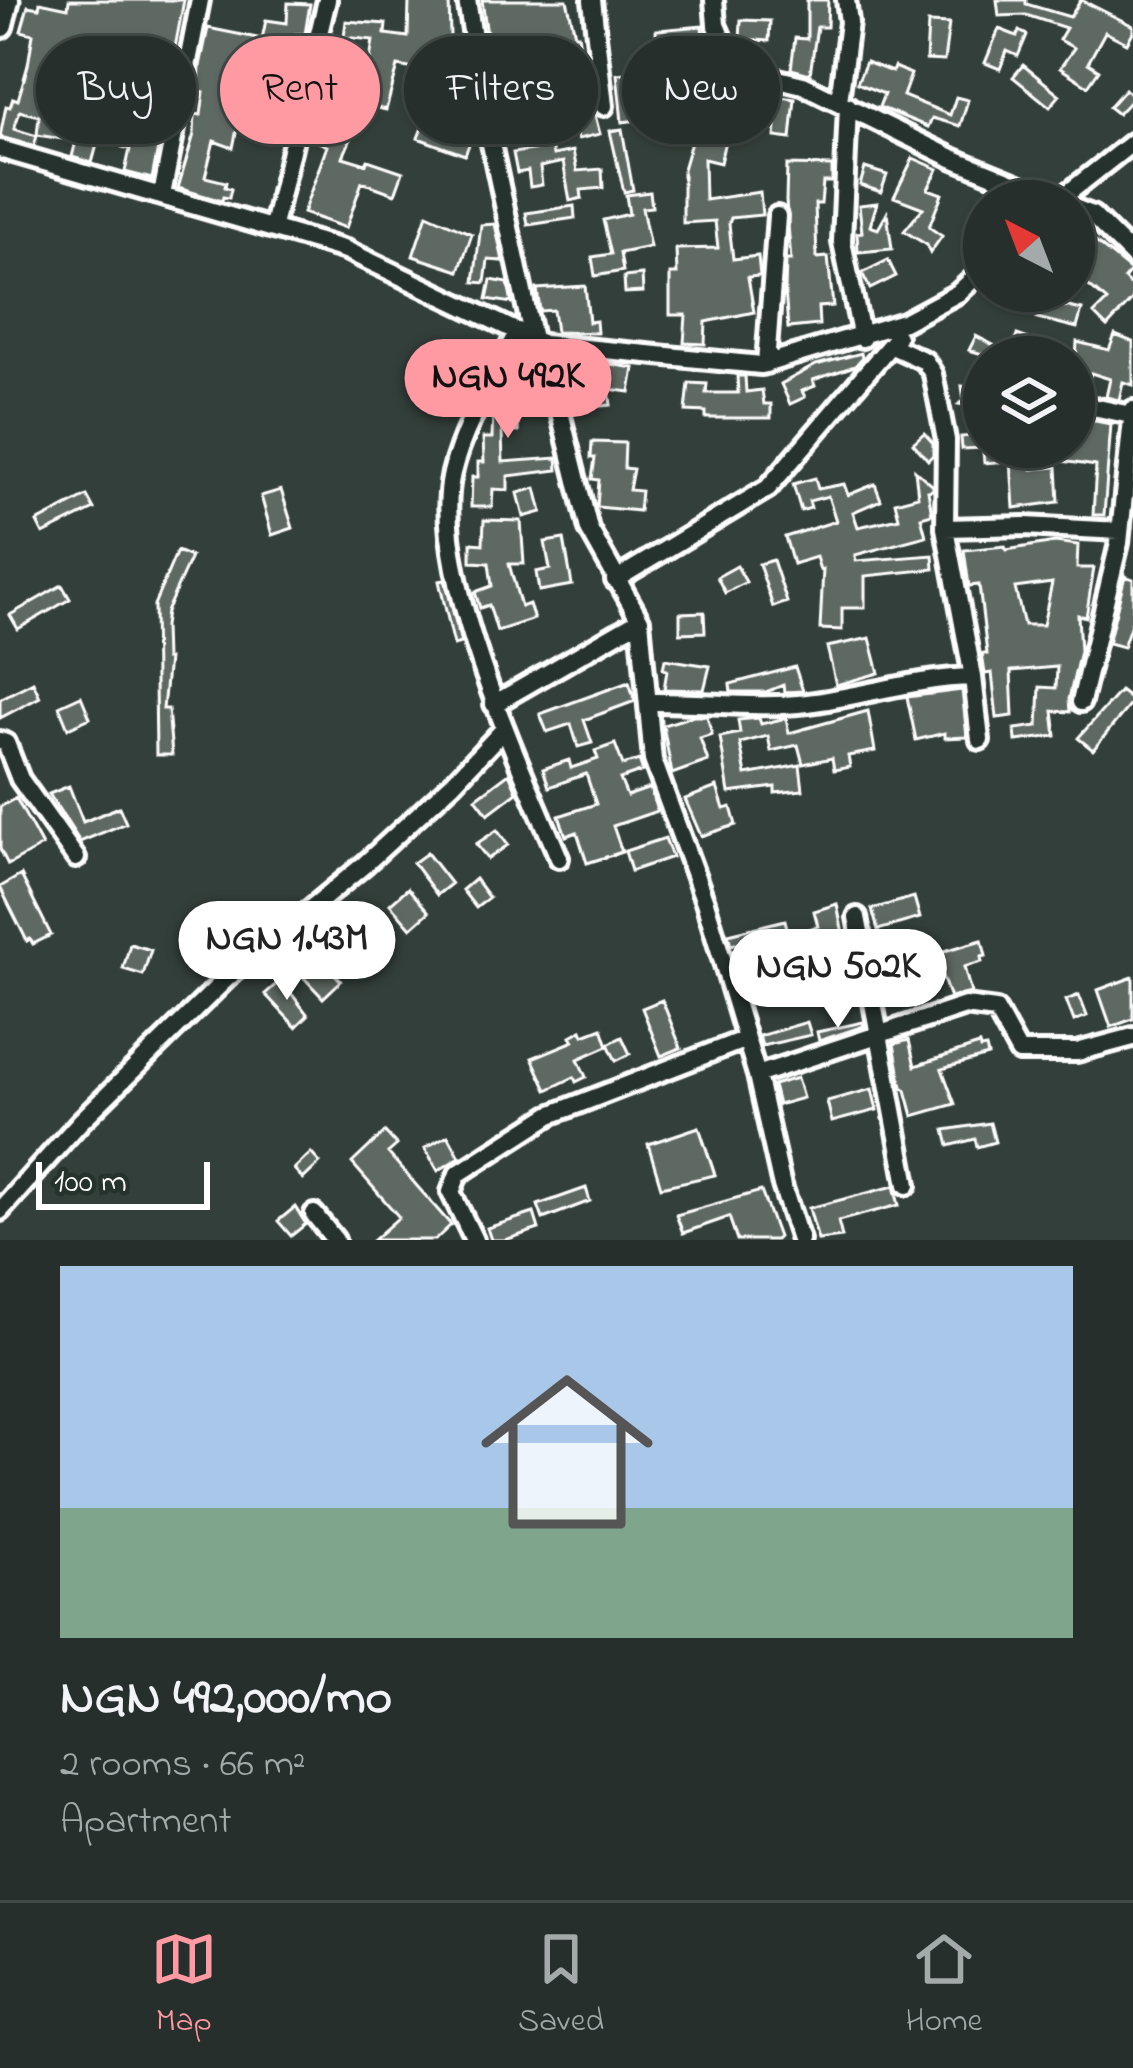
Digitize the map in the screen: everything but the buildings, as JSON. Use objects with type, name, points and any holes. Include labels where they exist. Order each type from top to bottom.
[{"type":"highway","points":[[0,25],[6,0]]},
{"type":"street","points":[[162,195],[200,0]]},
{"type":"street","points":[[273,226],[327,0]]},
{"type":"street","points":[[467,0],[488,130],[532,338],[589,529],[640,620],[653,760],[705,902],[800,1240]]},
{"type":"street","points":[[592,0],[604,106]]},
{"type":"street","points":[[714,0],[716,25],[726,48],[742,64],[761,75],[803,85],[1006,180]]},
{"type":"street","points":[[846,0],[842,242],[862,338]]},
{"type":"street","points":[[1085,180],[1133,142]]},
{"type":"street","points":[[0,149],[346,250],[532,338],[766,364],[904,322],[963,288]]},
{"type":"street","points":[[766,364],[777,216]]},
{"type":"street","points":[[1095,218],[1133,256]]},
{"type":"street","points":[[615,580],[767,488],[892,346],[904,322]]},
{"type":"street","points":[[532,338],[469,427],[452,474],[447,525],[494,704],[559,858]]},
{"type":"street","points":[[892,346],[925,361],[933,374],[946,440],[945,528],[980,740]]},
{"type":"street","points":[[1081,701],[1120,530],[1132,412],[1095,406]]},
{"type":"street","points":[[945,528],[1120,530]]},
{"type":"street","points":[[494,704],[640,620]]},
{"type":"street","points":[[650,702],[813,703],[929,677],[973,676]]},
{"type":"street","points":[[0,1211],[80,1121],[227,978],[364,864],[505,729]]},
{"type":"street","points":[[0,741],[6,742],[20,779],[76,858]]},
{"type":"street","points":[[857,917],[907,1185]]},
{"type":"street","points":[[757,1075],[965,1006],[996,1010],[1019,1052],[1077,1052],[1133,1037]]},
{"type":"street","points":[[474,1240],[451,1192],[458,1174],[550,1115],[746,1039]]},
{"type":"street","points":[[314,1214],[335,1240]]}]
